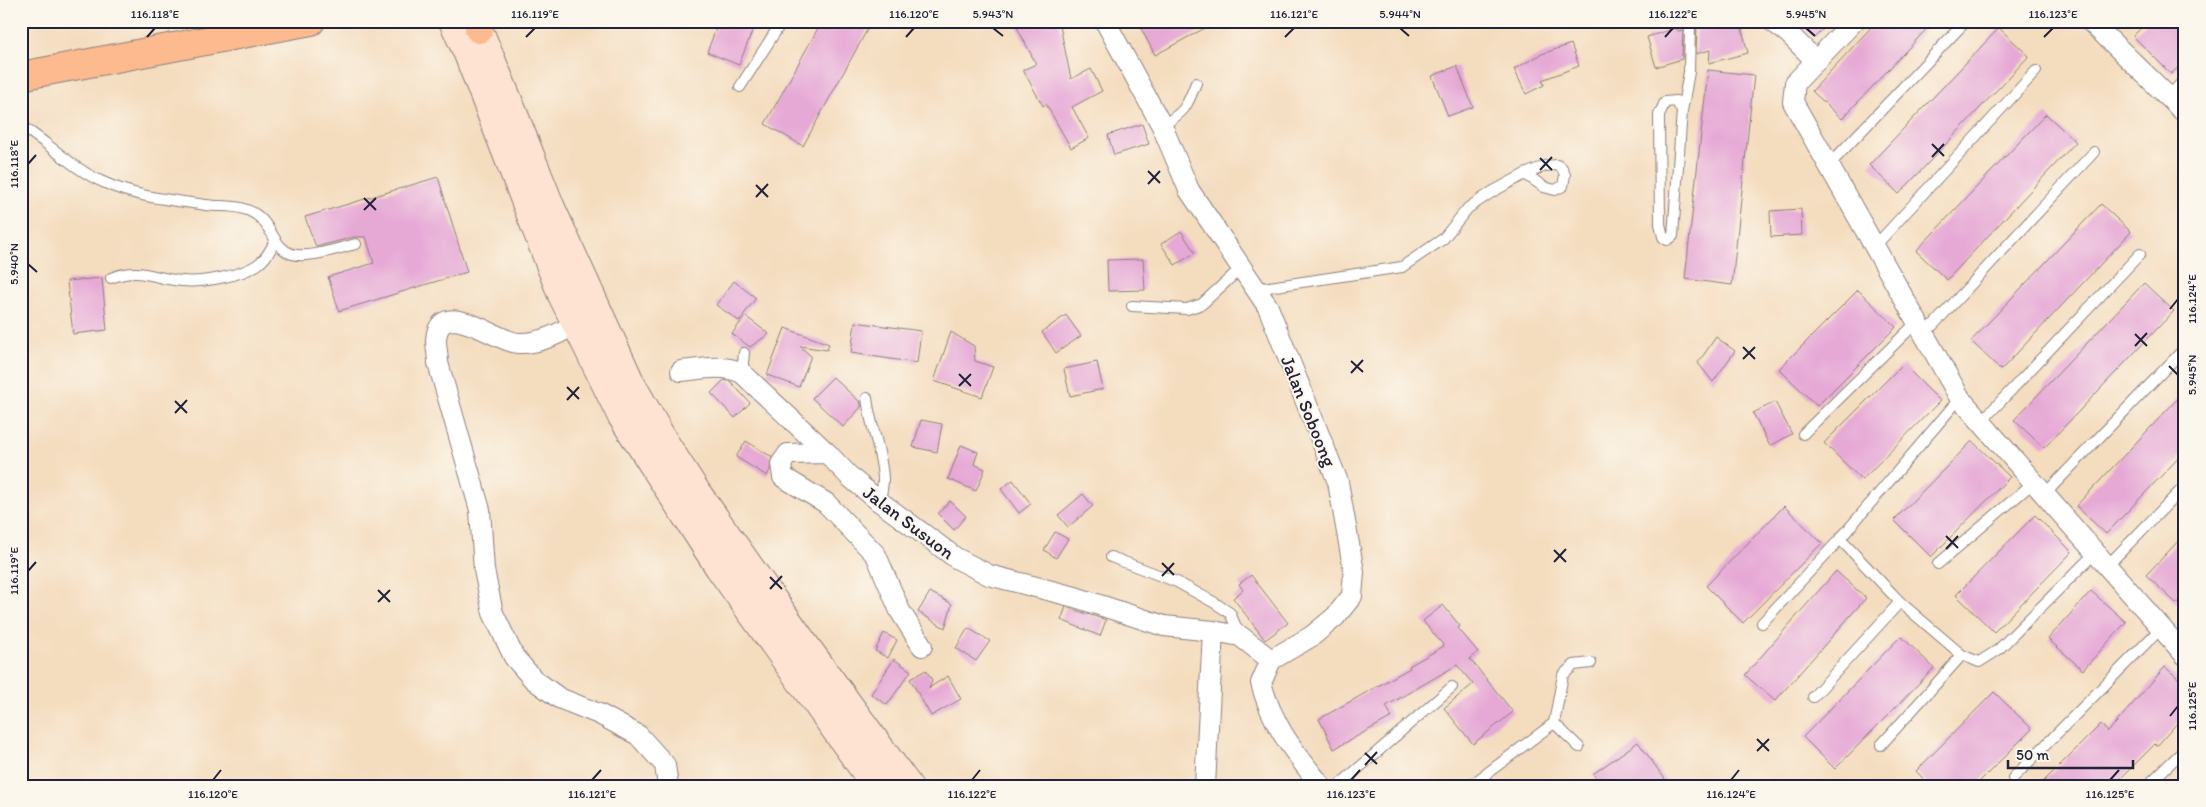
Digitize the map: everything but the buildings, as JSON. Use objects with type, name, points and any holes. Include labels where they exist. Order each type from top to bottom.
[{"type":"main road","points":[[21,76],[311,21]]},
{"type":"main road","points":[[453,21],[468,54],[562,295],[621,415],[719,567],[876,786]]},
{"type":"main road","points":[[478,24],[551,208],[632,384],[662,440],[791,625],[908,786]]},
{"type":"street","name":"Jalan Soboong","points":[[1105,21],[1162,126],[1189,190],[1268,307],[1338,482],[1354,572],[1352,596],[1334,617],[1312,636],[1272,660]]},
{"type":"street","points":[[1772,21],[1788,33],[1816,61]]},
{"type":"street","points":[[1854,21],[1795,83],[1793,102],[1960,398],[2161,628],[2182,644]]},
{"type":"street","points":[[2100,24],[2185,113]]},
{"type":"street","points":[[575,322],[566,331],[552,337],[520,344],[503,340],[464,320],[450,320],[440,326],[436,339],[438,363],[480,510],[484,570],[494,613],[514,657],[534,679],[559,698],[599,714],[638,734],[665,765],[668,786]]},
{"type":"street","points":[[682,371],[722,367],[742,373],[827,453]]},
{"type":"street","name":"Jalan Susuon","points":[[922,646],[900,611],[876,555],[826,503],[783,477],[781,464],[788,454],[827,453],[851,478],[880,502],[956,558],[989,575],[1075,597],[1164,626],[1240,636],[1272,660]]},
{"type":"street","points":[[1205,786],[1213,631]]},
{"type":"street","points":[[1272,660],[1261,683],[1266,704],[1282,736],[1321,786]]},
{"type":"lane","points":[[1682,111],[1676,101],[1664,102],[1660,114],[1660,224],[1663,237],[1668,240],[1673,236],[1682,111],[1689,72],[1690,26],[1686,21]]},
{"type":"lane","points":[[1829,165],[1966,21]]},
{"type":"lane","points":[[740,87],[781,23]]},
{"type":"lane","points":[[1875,246],[2036,71]]},
{"type":"lane","points":[[2168,97],[2185,79]]},
{"type":"lane","points":[[1162,126],[1182,113],[1187,106],[1196,83]]},
{"type":"lane","points":[[21,126],[102,182],[139,194],[208,205],[243,208],[258,214],[268,226],[275,240],[291,254],[307,255],[356,244]]},
{"type":"lane","points":[[1802,434],[1921,328],[2094,152]]},
{"type":"lane","points":[[1256,289],[1353,276],[1402,267],[1442,239],[1468,208],[1525,174]]},
{"type":"lane","points":[[111,278],[133,272],[183,281],[223,278],[257,265],[269,254],[275,240]]},
{"type":"lane","points":[[1981,422],[2140,254]]},
{"type":"lane","points":[[1132,306],[1187,309],[1202,304],[1241,268]]},
{"type":"lane","points":[[1938,564],[2039,488],[2185,348]]},
{"type":"lane","points":[[742,373],[744,353]]},
{"type":"lane","points":[[867,398],[869,416],[882,472],[880,502]]},
{"type":"lane","points":[[1762,623],[1840,539],[1960,398]]},
{"type":"lane","points":[[1840,539],[1900,602],[1962,655],[1979,662],[1989,657],[2185,486]]},
{"type":"lane","points":[[1111,557],[1177,582],[1215,602],[1230,613],[1240,636]]},
{"type":"lane","points":[[1813,697],[1900,602]]},
{"type":"lane","points":[[2013,778],[2161,628]]},
{"type":"lane","points":[[1881,745],[1962,655]]},
{"type":"lane","points":[[1470,786],[1554,723],[1563,674],[1574,665],[1592,663]]},
{"type":"lane","points":[[1338,786],[1452,687]]},
{"type":"lane","points":[[1554,723],[1579,747]]},
{"type":"lane","points":[[2146,786],[2185,749]]}]
